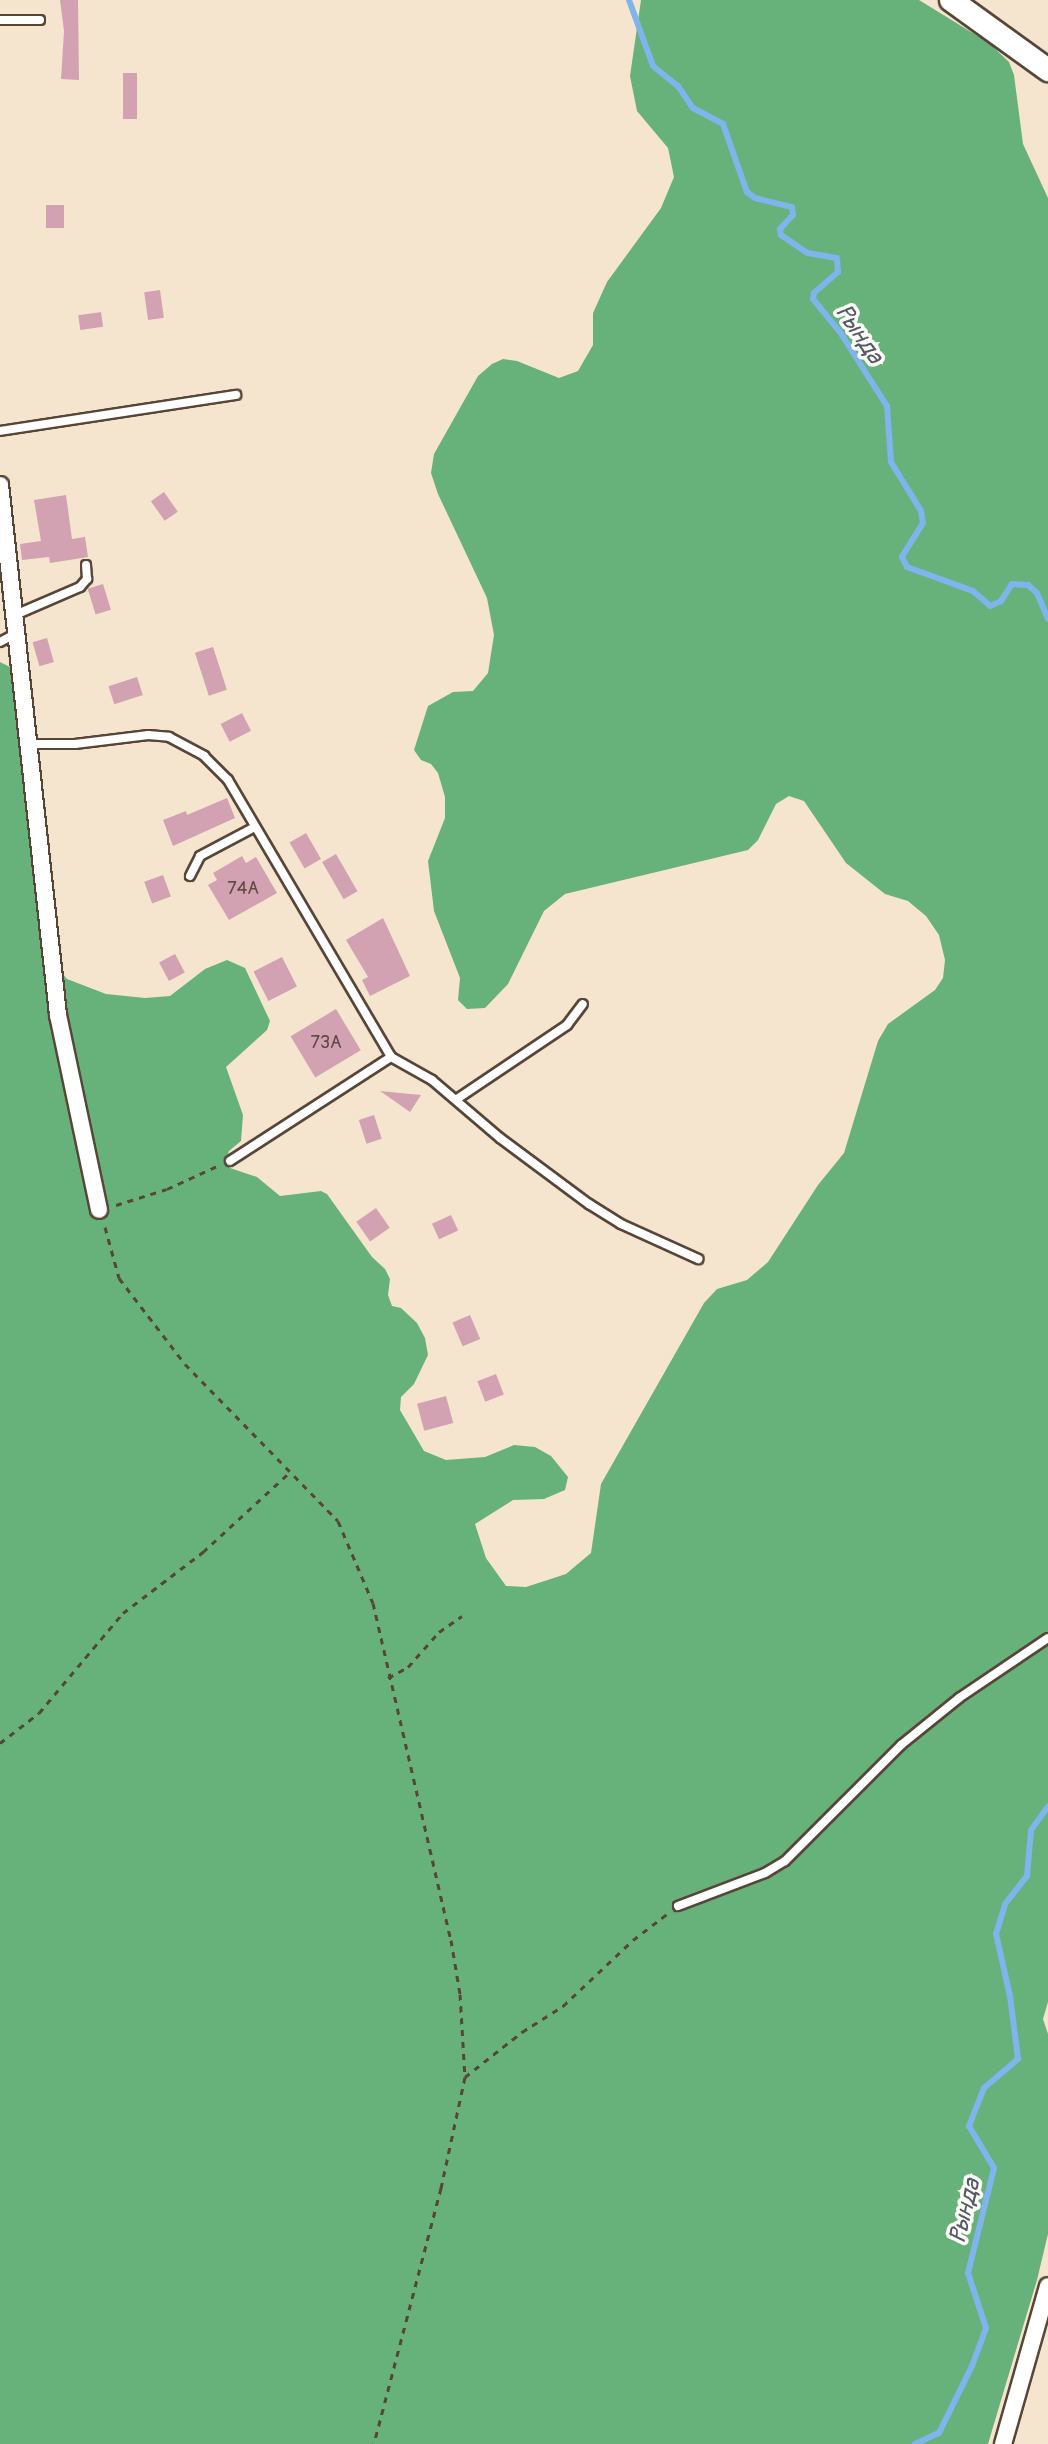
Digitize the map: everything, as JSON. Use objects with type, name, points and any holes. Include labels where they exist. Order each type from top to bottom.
[{"type":"main road","points":[[951,0],[1048,70]]},
{"type":"street","points":[[0,485],[58,1015],[99,1210]]},
{"type":"street","points":[[1003,2444],[1048,2286]]},
{"type":"lane","points":[[0,20],[40,20]]},
{"type":"lane","points":[[0,431],[236,395]]},
{"type":"lane","points":[[14,616],[80,587],[87,579],[86,565]]},
{"type":"lane","points":[[0,642],[16,634]]},
{"type":"lane","points":[[30,744],[75,744],[148,735],[169,737],[216,766],[391,1057],[432,1080],[500,1138],[589,1204],[621,1224],[698,1259]]},
{"type":"lane","points":[[190,876],[200,856],[255,827]]},
{"type":"lane","points":[[457,1099],[567,1025],[583,1004]]},
{"type":"lane","points":[[230,1161],[391,1057]]},
{"type":"lane","points":[[678,1906],[765,1873],[785,1861],[901,1745],[959,1698],[1048,1638]]},
{"type":"path","points":[[230,1161],[167,1189],[99,1210],[119,1278],[185,1364],[338,1521],[357,1561],[373,1603],[451,1940],[460,1994],[465,2077],[441,2188],[374,2444]]},
{"type":"path","points":[[0,1743],[39,1713],[123,1613],[203,1552],[290,1472]]},
{"type":"path","points":[[388,1678],[408,1667],[439,1632],[462,1616]]},
{"type":"path","points":[[465,2077],[522,2032],[563,2006],[633,1940],[678,1906]]},
{"type":"green space","points":[[641,0],[919,0],[989,43],[1009,62],[1014,75],[1023,144],[1048,198],[1048,2002],[1043,2019],[1048,2034],[1048,2234],[1037,2280],[988,2444],[0,2444],[0,662],[10,667],[12,677],[42,942],[49,957],[67,979],[106,994],[145,998],[170,996],[205,969],[227,960],[245,968],[270,1021],[267,1030],[226,1067],[243,1115],[241,1141],[229,1151],[226,1161],[230,1168],[257,1177],[280,1196],[321,1191],[327,1194],[372,1257],[385,1269],[390,1279],[388,1295],[392,1306],[401,1308],[417,1323],[425,1338],[428,1355],[414,1384],[401,1397],[400,1410],[424,1451],[446,1460],[485,1457],[514,1445],[535,1447],[551,1456],[568,1477],[565,1490],[544,1499],[513,1500],[475,1524],[486,1558],[506,1586],[526,1587],[566,1574],[591,1553],[601,1484],[704,1303],[717,1289],[747,1280],[768,1262],[818,1185],[844,1153],[878,1041],[888,1024],[935,990],[943,978],[945,960],[939,935],[926,916],[908,901],[885,894],[846,863],[804,801],[789,796],[776,804],[758,840],[748,850],[565,894],[544,911],[508,984],[485,1008],[467,1009],[458,1000],[460,978],[434,911],[428,861],[445,818],[445,797],[438,773],[414,750],[428,706],[453,692],[473,691],[488,673],[494,635],[487,598],[431,473],[434,454],[478,376],[492,364],[503,359],[517,361],[559,378],[578,371],[593,345],[593,313],[607,282],[661,208],[674,177],[668,148],[637,111],[630,76]]},
{"type":"building","points":[[60,0],[78,0],[79,80],[61,79],[64,31]]},
{"type":"building","points":[[123,73],[137,73],[137,119],[123,119]]},
{"type":"building","points":[[46,205],[64,205],[64,228],[46,228]]},
{"type":"building","points":[[160,290],[164,318],[148,320],[144,292]]},
{"type":"building","points":[[101,312],[103,327],[80,330],[78,315]]},
{"type":"building","points":[[164,492],[178,512],[165,521],[151,501]]},
{"type":"building","points":[[66,495],[72,539],[85,537],[88,557],[50,563],[49,557],[22,560],[20,544],[41,541],[34,500]]},
{"type":"building","points":[[103,584],[111,610],[96,614],[88,589]]},
{"type":"building","points":[[47,638],[54,662],[39,666],[33,642]]},
{"type":"building","points":[[213,647],[227,690],[209,696],[195,653]]},
{"type":"building","points":[[137,677],[143,695],[114,704],[108,686]]},
{"type":"building","points":[[242,713],[251,731],[230,742],[221,724]]},
{"type":"building","points":[[227,798],[235,818],[173,846],[163,820],[186,811],[187,815]]},
{"type":"building","points":[[306,833],[321,859],[305,868],[290,842]]},
{"type":"building","points":[[336,854],[358,891],[344,899],[322,862]]},
{"type":"building","points":[[242,856],[246,863],[256,857],[277,893],[229,920],[208,885],[217,880],[213,873]]},
{"type":"building","points":[[163,875],[171,897],[152,903],[144,882]]},
{"type":"building","points":[[383,918],[410,976],[370,996],[362,980],[368,977],[346,940]]},
{"type":"building","points":[[175,954],[185,973],[169,981],[159,962]]},
{"type":"building","points":[[282,957],[297,986],[268,1001],[253,972]]},
{"type":"building","points":[[336,1009],[361,1050],[315,1077],[291,1036]]},
{"type":"building","points":[[380,1091],[421,1095],[410,1112]]},
{"type":"building","points":[[374,1115],[382,1139],[367,1144],[359,1120]]},
{"type":"building","points":[[376,1208],[390,1228],[370,1241],[356,1222]]},
{"type":"building","points":[[451,1215],[458,1230],[439,1239],[432,1224]]},
{"type":"building","points":[[470,1315],[480,1339],[463,1346],[453,1322]]},
{"type":"building","points":[[496,1374],[504,1395],[485,1402],[477,1381]]},
{"type":"building","points":[[446,1396],[453,1423],[424,1431],[417,1404]]},
{"type":"waterway","name":"Рында","points":[[629,0],[653,66],[678,86],[693,108],[723,124],[747,192],[755,198],[792,207],[793,215],[780,229],[781,235],[808,253],[837,258],[838,272],[814,293],[813,299],[840,332],[887,406],[891,462],[921,511],[923,523],[902,557],[907,567],[973,591],[990,606],[1001,601],[1012,584],[1028,585],[1037,593],[1048,619]]},
{"type":"waterway","name":"Рында","points":[[915,2444],[939,2433],[972,2366],[986,2328],[968,2273],[994,2168],[969,2126],[984,2088],[1018,2059],[1010,1996],[996,1934],[1005,1904],[1027,1876],[1031,1830],[1048,1807]]}]
